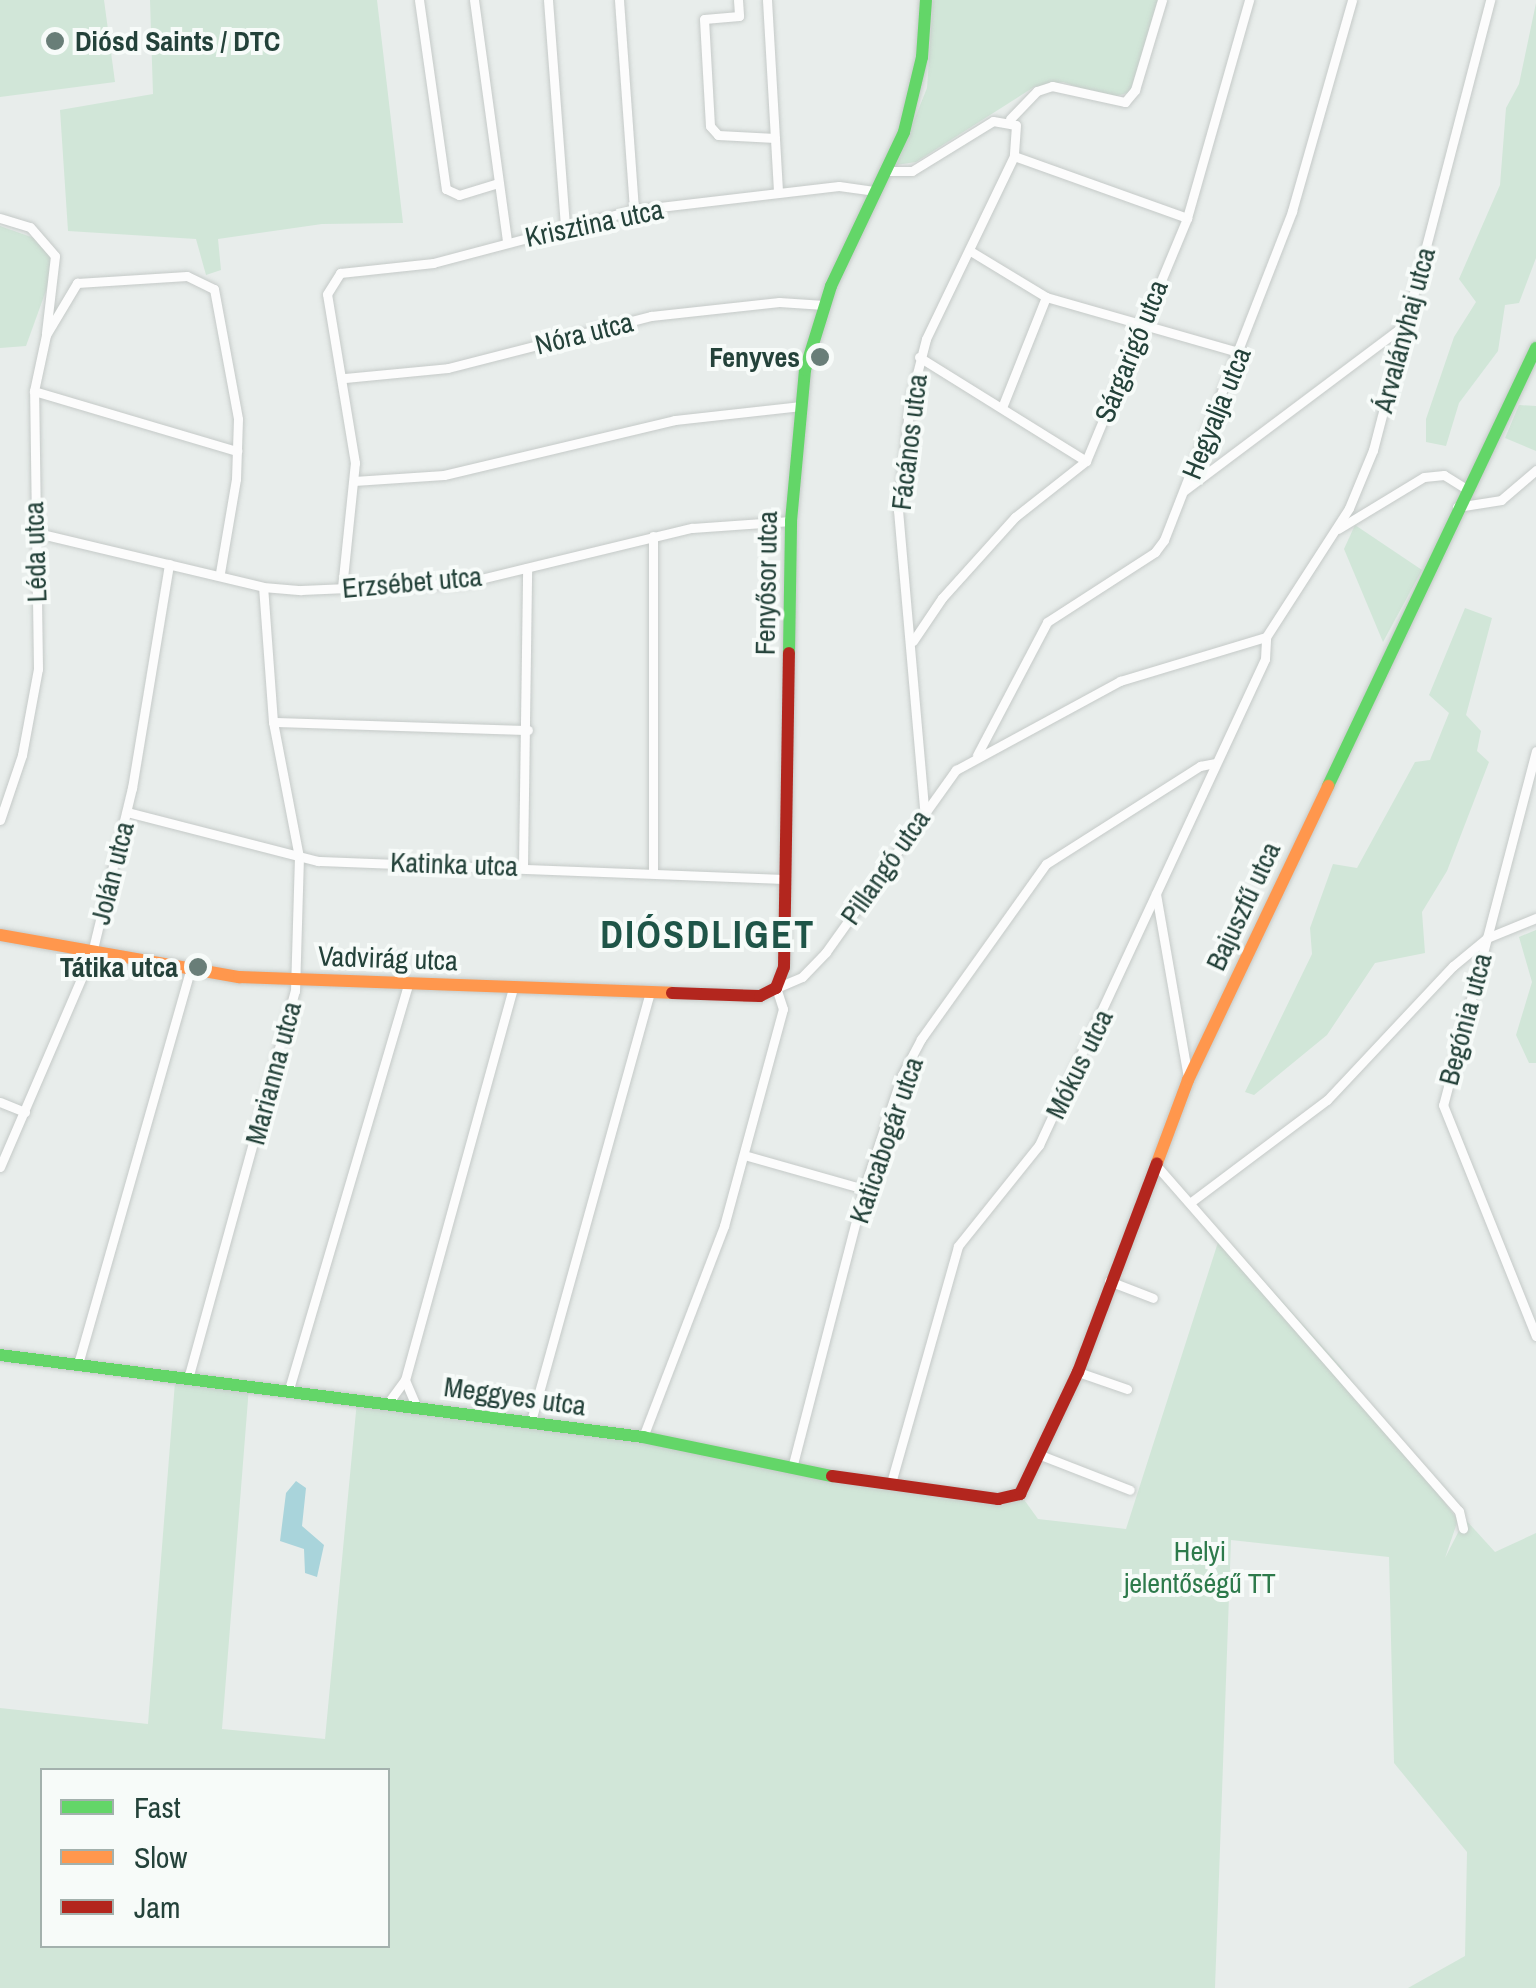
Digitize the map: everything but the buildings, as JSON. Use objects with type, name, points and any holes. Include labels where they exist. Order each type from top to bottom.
[{"type":"street","points":[[419,0],[446,189],[459,195],[498,184]]},
{"type":"street","points":[[474,0],[507,242]]},
{"type":"street","points":[[548,0],[566,226]]},
{"type":"street","points":[[619,0],[634,210]]},
{"type":"street","points":[[738,0],[739,16],[704,19],[710,126],[718,136],[775,138]]},
{"type":"street","points":[[767,0],[778,192]]},
{"type":"street","name":"Fenyősor utca","points":[[776,988],[784,967],[792,521],[801,406],[824,304],[886,171],[918,79],[926,0]]},
{"type":"street","points":[[886,171],[912,172],[993,121],[1010,119],[1037,92],[1052,86],[1125,102],[1134,90],[1162,0]]},
{"type":"street","name":"Sárgarigó utca","points":[[913,641],[942,598],[1015,517],[1086,461],[1187,218],[1248,0]]},
{"type":"street","name":"Hegyalja utca","points":[[976,757],[1047,622],[1155,552],[1242,353],[1292,211],[1352,0]]},
{"type":"street","name":"Árvalányhaj utca","points":[[1266,637],[1336,530],[1373,450],[1490,0]]},
{"type":"street","name":"Fácános utca","points":[[924,808],[913,641],[898,510],[919,357],[972,252],[1014,156],[1019,136],[1010,119]]},
{"type":"street","points":[[1014,156],[1187,218]]},
{"type":"street","name":"Krisztina utca","points":[[345,378],[327,294],[348,269],[432,263],[634,210],[839,186],[876,191]]},
{"type":"street","points":[[0,218],[30,227],[55,256],[46,336]]},
{"type":"street","points":[[972,252],[1046,297],[1140,328],[1242,353]]},
{"type":"street","name":"Léda utca","points":[[0,820],[22,755],[38,669],[33,532],[34,392],[46,336],[72,286],[187,276],[208,282],[220,316],[238,451]]},
{"type":"street","points":[[1003,405],[1046,297]]},
{"type":"street","name":"Nóra utca","points":[[345,378],[448,368],[651,316],[779,302],[824,304]]},
{"type":"street","points":[[1185,490],[1200,485],[1402,328]]},
{"type":"street","name":"Bajuszfű utca","points":[[1020,1494],[1043,1456],[1078,1372],[1188,1080],[1457,507],[1536,348]]},
{"type":"street","points":[[919,357],[1003,405],[1086,461]]},
{"type":"street","points":[[342,588],[354,480],[345,378]]},
{"type":"street","points":[[34,392],[238,451],[220,574]]},
{"type":"street","points":[[354,480],[444,476],[674,420],[801,406]]},
{"type":"street","points":[[1457,507],[1501,500],[1536,470]]},
{"type":"street","points":[[1336,530],[1424,477],[1444,476],[1466,489]]},
{"type":"street","name":"Erzsébet utca","points":[[33,532],[263,587],[342,588],[464,582],[653,536],[724,523],[792,521]]},
{"type":"street","points":[[653,536],[653,872]]},
{"type":"street","name":"Jolán utca","points":[[0,1167],[92,953],[127,812],[169,564]]},
{"type":"street","points":[[524,866],[527,568]]},
{"type":"street","name":"Marianna utca","points":[[189,1376],[284,1045],[294,979],[300,856],[273,722],[263,587]]},
{"type":"street","name":"Pillangó utca","points":[[776,988],[802,977],[826,952],[924,808],[956,770],[1120,681],[1266,637]]},
{"type":"street","name":"Mókus utca","points":[[891,1483],[958,1246],[1039,1145],[1265,659],[1266,637]]},
{"type":"street","points":[[273,722],[528,730]]},
{"type":"street","name":"Begónia utca","points":[[1536,751],[1443,1106],[1536,1336]]},
{"type":"street","name":"Katicabogár utca","points":[[792,1468],[864,1190],[902,1075],[922,1039],[1046,864],[1200,766],[1216,762]]},
{"type":"street","name":"Katinka utca","points":[[127,812],[300,856],[786,879]]},
{"type":"street","points":[[1156,894],[1180,1004],[1188,1080]]},
{"type":"street","points":[[1191,1202],[1327,1100],[1488,938],[1536,918]]},
{"type":"street","name":"Vadvirág utca","points":[[0,935],[190,972],[760,996],[776,988]]},
{"type":"street","points":[[78,1364],[190,972]]},
{"type":"street","points":[[289,1389],[408,984]]},
{"type":"street","points":[[388,1403],[405,1380],[513,988]]},
{"type":"street","points":[[643,1437],[709,1272],[744,1155],[784,1009],[776,988]]},
{"type":"street","points":[[531,1421],[650,992]]},
{"type":"street","points":[[0,1102],[25,1112]]},
{"type":"street","points":[[744,1155],[864,1190]]},
{"type":"street","points":[[1154,1163],[1460,1511],[1463,1530]]},
{"type":"street","points":[[1110,1280],[1153,1298]]},
{"type":"street","name":"Meggyes utca","points":[[0,1354],[643,1437],[792,1468],[998,1499],[1020,1494]]},
{"type":"street","points":[[1078,1372],[1127,1389]]},
{"type":"street","points":[[405,1380],[417,1408]]},
{"type":"street","points":[[1043,1456],[1130,1490]]},
{"type":"green space","name":"Diósd Saints / DTC","points":[[0,0],[104,0],[115,82],[0,97]]},
{"type":"green space","points":[[150,0],[377,0],[403,223],[322,224],[218,239],[221,270],[206,275],[196,239],[68,231],[60,110],[153,94]]},
{"type":"green space","points":[[933,0],[1160,0],[1134,91],[1110,98],[1063,82],[1034,87],[916,162],[896,165],[927,88]]},
{"type":"green space","points":[[1536,3],[1536,258],[1519,303],[1505,305],[1498,351],[1459,403],[1446,446],[1426,442],[1426,419],[1454,337],[1476,302],[1459,279],[1500,185],[1506,108],[1519,84]]},
{"type":"green space","points":[[0,226],[34,238],[50,254],[52,274],[26,346],[0,348]]},
{"type":"green space","points":[[1519,405],[1536,406],[1536,451],[1505,438]]},
{"type":"green space","points":[[1355,525],[1422,570],[1383,642],[1344,549]]},
{"type":"green space","points":[[1465,608],[1492,618],[1466,715],[1481,731],[1477,751],[1489,762],[1447,871],[1422,912],[1425,953],[1375,963],[1327,1035],[1254,1095],[1245,1092],[1312,954],[1310,928],[1333,864],[1357,868],[1415,762],[1430,760],[1449,713],[1429,695]]},
{"type":"green space","points":[[1536,930],[1536,1063],[1529,1063],[1516,1035],[1532,982],[1519,937]]},
{"type":"green space","name":"Helyi jelentőségű TT","points":[[1221,1233],[1341,1367],[1458,1520],[1445,1558],[1465,1519],[1495,1552],[1536,1533],[1536,1988],[1408,1988],[1465,1956],[1467,1852],[1394,1763],[1389,1557],[1231,1540],[1215,1988],[0,1988],[0,1708],[148,1724],[175,1382],[249,1387],[222,1729],[325,1739],[357,1401],[531,1421],[942,1492],[1020,1494],[1038,1519],[1126,1529]]},
{"type":"water","points":[[296,1481],[306,1488],[302,1526],[324,1545],[317,1577],[305,1573],[304,1549],[280,1541],[286,1493]]},
{"type":"traffic: fast","points":[[789,653],[791,521],[805,370],[831,286],[904,132],[922,57],[926,0]]},
{"type":"traffic: fast","points":[[1328,786],[1536,348]]},
{"type":"traffic: fast","points":[[0,1355],[643,1437],[832,1476]]},
{"type":"traffic: slow","points":[[1157,1163],[1188,1080],[1328,786]]},
{"type":"traffic: slow","points":[[0,935],[239,977],[672,993]]},
{"type":"traffic: jam","points":[[672,993],[760,996],[776,988],[784,967],[789,653]]},
{"type":"traffic: jam","points":[[832,1476],[998,1499],[1020,1494],[1078,1372],[1157,1163]]},
{"type":"place","name":"Diósd Saints / DTC","points":[[55,41]]},
{"type":"place","name":"Fenyves","points":[[820,357]]},
{"type":"place","name":"Tátika utca","points":[[198,967]]},
{"type":"district","name":"DIÓSDLIGET","points":[[708,935]]}]
